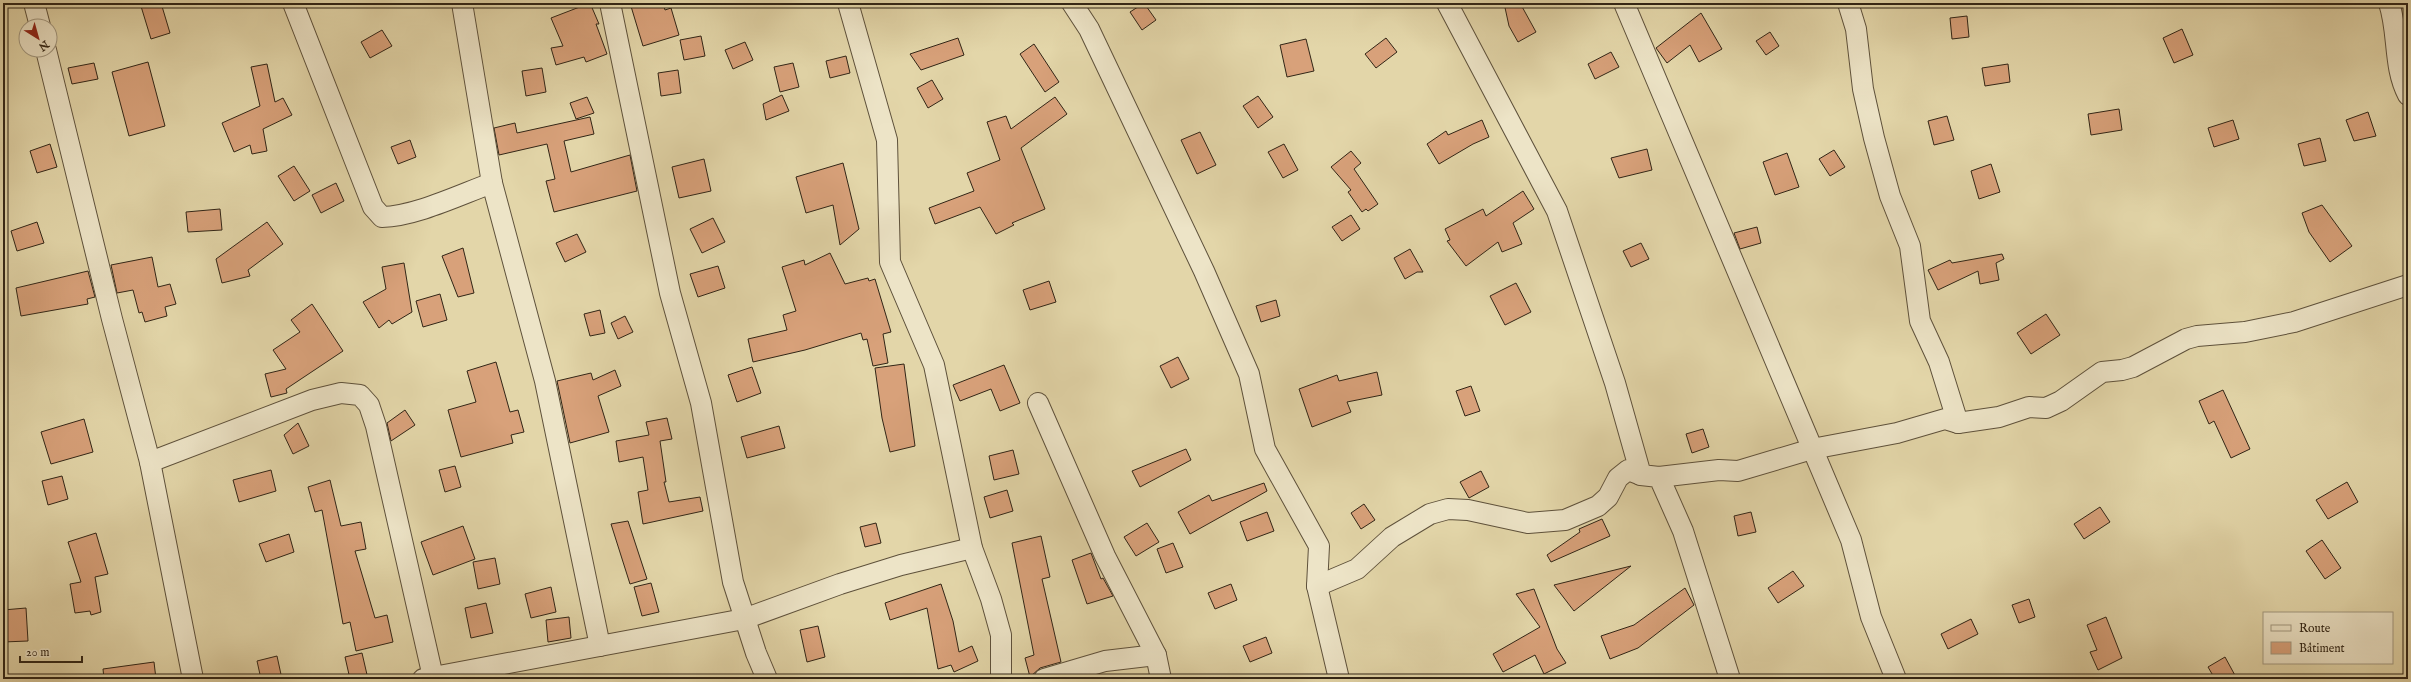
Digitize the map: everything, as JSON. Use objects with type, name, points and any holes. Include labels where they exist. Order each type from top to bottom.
[{"type":"street","points":[[34,3],[38,18]]},
{"type":"street","points":[[293,3],[373,207],[382,217],[394,216],[413,211],[492,183]]},
{"type":"street","points":[[462,3],[492,183],[545,381],[600,646]]},
{"type":"street","points":[[610,3],[670,293],[701,403],[733,582],[744,619],[767,679]]},
{"type":"street","points":[[848,3],[887,140],[890,262],[934,365],[972,548],[991,599],[1001,635],[1001,679]]},
{"type":"street","points":[[1072,3],[1089,28],[1204,271],[1249,374],[1265,449],[1319,546],[1317,586],[1339,679]]},
{"type":"street","points":[[1447,3],[1557,211],[1615,383],[1650,476],[1683,531],[1730,679]]},
{"type":"street","points":[[1624,3],[1850,540],[1871,616],[1896,679]]},
{"type":"street","points":[[1848,3],[1856,29],[1863,89],[1874,138],[1890,196],[1910,246],[1920,321],[1939,362],[1958,423]]},
{"type":"street","points":[[2389,3],[2394,19],[2400,79],[2408,94]]},
{"type":"street","points":[[48,58],[112,319],[150,462],[193,679]]},
{"type":"street","points":[[1317,586],[1357,569],[1392,537],[1430,514],[1448,509],[1468,510],[1528,523],[1565,520],[1598,506],[1608,497],[1622,474],[1628,470],[1650,476],[1719,470],[1738,471],[1812,449],[1897,433],[1945,419],[1958,423],[1999,417],[2029,407],[2046,408],[2061,401],[2102,372],[2122,370],[2133,367],[2186,339],[2197,336],[2245,332],[2294,322],[2408,285]]},
{"type":"street","points":[[150,462],[312,400],[340,392],[360,395],[369,405],[376,426],[428,678],[744,619],[840,584],[901,565],[972,548]]},
{"type":"street","points":[[1038,403],[1105,556],[1156,655],[1161,679]]},
{"type":"street","points":[[1044,679],[1105,661],[1156,655]]},
{"type":"building","points":[[140,3],[161,3],[170,33],[151,39]]},
{"type":"building","points":[[590,3],[599,24],[596,24],[607,54],[586,62],[584,57],[556,65],[551,48],[563,46],[551,18]]},
{"type":"building","points":[[630,3],[663,3],[665,10],[671,8],[679,35],[643,46]]},
{"type":"building","points":[[1144,3],[1156,20],[1142,30],[1130,12]]},
{"type":"building","points":[[1504,3],[1520,3],[1536,32],[1518,42],[1509,26]]},
{"type":"building","points":[[1701,13],[1722,49],[1699,62],[1690,45],[1667,63],[1656,48]]},
{"type":"building","points":[[1967,16],[1969,37],[1952,39],[1950,18]]},
{"type":"building","points":[[2182,29],[2193,55],[2174,63],[2163,38]]},
{"type":"building","points":[[382,30],[392,46],[370,58],[361,42]]},
{"type":"building","points":[[1770,32],[1779,46],[1766,55],[1756,41]]},
{"type":"building","points":[[701,36],[705,56],[684,60],[680,40]]},
{"type":"building","points":[[958,38],[964,55],[921,70],[910,54]]},
{"type":"building","points":[[1386,38],[1397,52],[1376,68],[1365,54]]},
{"type":"building","points":[[1306,39],[1314,71],[1287,77],[1280,45]]},
{"type":"building","points":[[745,42],[753,60],[733,69],[725,50]]},
{"type":"building","points":[[1034,44],[1059,82],[1045,92],[1020,54]]},
{"type":"building","points":[[1611,52],[1619,67],[1595,79],[1588,64]]},
{"type":"building","points":[[846,56],[850,73],[830,78],[826,61]]},
{"type":"building","points":[[148,62],[165,126],[129,136],[112,72]]},
{"type":"building","points":[[94,63],[98,79],[72,84],[68,68]]},
{"type":"building","points":[[793,63],[799,87],[780,92],[774,67]]},
{"type":"building","points":[[267,64],[275,102],[283,98],[292,115],[263,129],[267,151],[252,154],[250,145],[234,152],[222,123],[260,106],[251,67]]},
{"type":"building","points":[[2008,64],[2010,82],[1985,86],[1982,68]]},
{"type":"building","points":[[542,68],[546,92],[526,96],[522,71]]},
{"type":"building","points":[[678,70],[681,93],[661,96],[658,73]]},
{"type":"building","points":[[932,80],[943,99],[928,108],[917,88]]},
{"type":"building","points":[[782,95],[789,111],[766,120],[763,104]]},
{"type":"building","points":[[1258,96],[1273,117],[1258,128],[1243,106]]},
{"type":"building","points":[[587,97],[594,113],[576,119],[570,103]]},
{"type":"building","points":[[1055,97],[1067,114],[1021,148],[1045,209],[1012,223],[1014,225],[996,234],[980,207],[935,224],[929,208],[974,191],[967,173],[1000,160],[987,122],[1006,116],[1011,129]]},
{"type":"building","points":[[2119,109],[2122,130],[2091,135],[2088,114]]},
{"type":"building","points":[[2368,112],[2376,136],[2354,141],[2346,120]]},
{"type":"building","points":[[1947,116],[1954,140],[1934,145],[1928,121]]},
{"type":"building","points":[[590,117],[594,134],[564,141],[571,172],[630,155],[637,191],[554,212],[546,181],[555,179],[547,144],[499,155],[494,128],[515,123],[517,133]]},
{"type":"building","points":[[1482,120],[1489,137],[1473,144],[1439,164],[1427,144],[1446,131],[1448,135]]},
{"type":"building","points":[[2233,120],[2239,139],[2214,147],[2208,128]]},
{"type":"building","points":[[1200,132],[1216,165],[1197,174],[1181,140]]},
{"type":"building","points":[[2320,138],[2326,161],[2304,166],[2298,144]]},
{"type":"building","points":[[410,140],[416,157],[398,164],[391,147]]},
{"type":"building","points":[[50,144],[57,167],[37,173],[30,151]]},
{"type":"building","points":[[1284,144],[1298,170],[1283,178],[1268,152]]},
{"type":"building","points":[[1647,149],[1652,170],[1619,178],[1611,158]]},
{"type":"building","points":[[1834,150],[1845,167],[1830,176],[1819,159]]},
{"type":"building","points":[[1351,151],[1361,163],[1354,169],[1378,204],[1368,211],[1366,209],[1362,212],[1348,192],[1351,190],[1331,167]]},
{"type":"building","points":[[1787,153],[1799,187],[1775,195],[1763,162]]},
{"type":"building","points":[[704,159],[711,191],[679,198],[672,167]]},
{"type":"building","points":[[843,163],[859,229],[840,245],[833,205],[806,213],[796,177]]},
{"type":"building","points":[[1991,164],[2000,192],[1979,199],[1971,171]]},
{"type":"building","points":[[294,166],[310,191],[294,201],[278,176]]},
{"type":"building","points":[[336,183],[344,201],[321,213],[312,195]]},
{"type":"building","points":[[1523,191],[1534,209],[1513,223],[1522,244],[1502,252],[1498,242],[1466,266],[1447,241],[1450,240],[1445,229],[1483,209],[1486,216]]},
{"type":"building","points":[[2322,205],[2352,246],[2330,262],[2309,232],[2302,213]]},
{"type":"building","points":[[220,209],[222,230],[188,232],[186,212]]},
{"type":"building","points":[[1351,215],[1360,229],[1342,241],[1332,227]]},
{"type":"building","points":[[713,218],[725,242],[702,253],[690,229]]},
{"type":"building","points":[[37,222],[44,243],[17,251],[11,231]]},
{"type":"building","points":[[267,222],[283,244],[248,270],[250,276],[222,283],[216,259]]},
{"type":"building","points":[[1757,227],[1761,243],[1740,249],[1734,233]]},
{"type":"building","points":[[577,234],[586,252],[565,262],[556,243]]},
{"type":"building","points":[[1641,243],[1649,259],[1631,267],[1623,251]]},
{"type":"building","points":[[463,248],[474,293],[458,297],[442,256]]},
{"type":"building","points":[[1410,249],[1423,272],[1417,272],[1405,279],[1394,258]]},
{"type":"building","points":[[830,253],[845,284],[868,278],[869,281],[875,279],[891,332],[883,334],[888,363],[873,366],[867,339],[863,340],[861,333],[805,350],[753,362],[748,339],[787,330],[783,315],[796,311],[782,267],[804,260],[805,265]]},
{"type":"building","points":[[2002,254],[2004,259],[1996,263],[1999,280],[1980,284],[1978,271],[1938,290],[1928,270],[1950,260],[1952,263]]},
{"type":"building","points":[[152,257],[158,287],[170,284],[176,304],[165,307],[167,316],[145,322],[142,312],[139,313],[133,290],[117,293],[111,265]]},
{"type":"building","points":[[404,263],[412,312],[392,324],[389,320],[379,328],[363,302],[386,289],[382,267]]},
{"type":"building","points":[[718,266],[725,288],[698,297],[690,274]]},
{"type":"building","points":[[88,271],[95,297],[87,299],[88,304],[21,316],[16,288]]},
{"type":"building","points":[[1049,281],[1056,302],[1030,310],[1023,290]]},
{"type":"building","points":[[1516,283],[1531,312],[1505,325],[1490,296]]},
{"type":"building","points":[[440,294],[447,320],[423,327],[416,301]]},
{"type":"building","points":[[1276,300],[1280,316],[1261,322],[1256,306]]},
{"type":"building","points":[[312,304],[343,351],[286,389],[287,393],[271,397],[265,374],[286,369],[273,350],[300,332],[291,320]]},
{"type":"building","points":[[600,310],[605,333],[590,336],[584,314]]},
{"type":"building","points":[[2046,314],[2060,335],[2031,354],[2017,333]]},
{"type":"building","points":[[625,316],[633,332],[618,339],[611,323]]},
{"type":"building","points":[[1178,357],[1189,379],[1171,388],[1160,366]]},
{"type":"building","points":[[496,362],[510,412],[518,410],[524,432],[511,435],[513,443],[461,457],[448,410],[476,402],[467,371]]},
{"type":"building","points":[[904,364],[915,446],[890,452],[882,418],[875,368]]},
{"type":"building","points":[[1004,365],[1020,403],[1000,411],[991,389],[960,401],[953,385]]},
{"type":"building","points":[[752,367],[761,393],[737,402],[728,375]]},
{"type":"building","points":[[615,370],[621,386],[598,396],[609,432],[570,443],[557,381],[591,373],[593,380]]},
{"type":"building","points":[[1377,372],[1382,395],[1347,402],[1351,412],[1312,427],[1299,389],[1337,375],[1339,381]]},
{"type":"building","points":[[1471,386],[1480,411],[1465,416],[1456,391]]},
{"type":"building","points":[[2223,390],[2250,449],[2231,458],[2214,421],[2209,424],[2199,401]]},
{"type":"building","points":[[405,410],[415,425],[391,441],[387,423]]},
{"type":"building","points":[[667,418],[672,439],[660,441],[666,482],[664,482],[669,502],[700,497],[703,511],[643,524],[638,492],[648,490],[643,457],[619,462],[616,441],[649,435],[646,422]]},
{"type":"building","points":[[84,419],[93,452],[51,464],[41,432]]},
{"type":"building","points":[[298,423],[309,446],[293,454],[284,435]]},
{"type":"building","points":[[779,426],[785,448],[747,458],[741,437]]},
{"type":"building","points":[[1703,429],[1709,447],[1692,453],[1686,434]]},
{"type":"building","points":[[1186,449],[1191,460],[1140,487],[1132,471]]},
{"type":"building","points":[[1013,450],[1019,474],[994,480],[989,456]]},
{"type":"building","points":[[455,466],[461,487],[445,492],[439,470]]},
{"type":"building","points":[[271,470],[276,491],[239,502],[233,480]]},
{"type":"building","points":[[1481,471],[1489,487],[1469,498],[1460,482]]},
{"type":"building","points":[[62,476],[68,499],[48,505],[42,481]]},
{"type":"building","points":[[330,480],[341,526],[361,522],[366,549],[355,551],[375,618],[387,615],[393,642],[356,651],[350,622],[343,624],[322,510],[315,512],[308,487]]},
{"type":"building","points":[[2347,482],[2358,502],[2328,519],[2316,500]]},
{"type":"building","points":[[1264,483],[1267,491],[1190,534],[1178,512],[1209,495],[1212,501]]},
{"type":"building","points":[[1007,490],[1013,511],[990,518],[984,497]]},
{"type":"building","points":[[1364,504],[1375,520],[1361,529],[1351,513]]},
{"type":"building","points":[[2100,507],[2110,522],[2084,539],[2074,524]]},
{"type":"building","points":[[1267,512],[1274,531],[1247,541],[1240,522]]},
{"type":"building","points":[[1751,512],[1756,532],[1738,536],[1734,516]]},
{"type":"building","points":[[1602,519],[1610,536],[1551,562],[1547,555],[1580,532],[1579,529]]},
{"type":"building","points":[[628,521],[647,579],[630,584],[611,524]]},
{"type":"building","points":[[876,523],[881,543],[865,547],[860,527]]},
{"type":"building","points":[[1147,523],[1159,542],[1136,556],[1124,537]]},
{"type":"building","points":[[463,526],[475,559],[433,575],[421,542]]},
{"type":"building","points":[[96,533],[108,574],[95,577],[101,612],[91,615],[90,611],[75,613],[70,584],[81,582],[68,542]]},
{"type":"building","points":[[289,534],[294,552],[266,562],[259,544]]},
{"type":"building","points":[[1041,536],[1050,577],[1042,579],[1061,662],[1040,668],[1030,677],[1025,658],[1034,655],[1012,543]]},
{"type":"building","points":[[2322,540],[2341,568],[2325,579],[2306,551]]},
{"type":"building","points":[[1173,543],[1183,567],[1166,573],[1157,549]]},
{"type":"building","points":[[1091,553],[1101,579],[1103,578],[1113,596],[1087,604],[1072,560]]},
{"type":"building","points":[[495,558],[500,584],[478,589],[473,562]]},
{"type":"building","points":[[1631,566],[1574,611],[1554,585]]},
{"type":"building","points":[[1793,571],[1804,586],[1778,603],[1768,588]]},
{"type":"building","points":[[651,583],[659,612],[642,616],[634,587]]},
{"type":"building","points":[[941,584],[953,621],[959,652],[972,646],[978,661],[954,672],[951,665],[938,669],[927,608],[890,620],[885,603]]},
{"type":"building","points":[[1231,584],[1237,600],[1215,609],[1208,593]]},
{"type":"building","points":[[551,587],[556,612],[531,618],[525,594]]},
{"type":"building","points":[[1685,588],[1694,605],[1638,648],[1610,659],[1601,636],[1634,625]]},
{"type":"building","points":[[1534,589],[1557,649],[1566,663],[1544,674],[1535,655],[1503,672],[1493,654],[1540,627],[1516,594]]},
{"type":"building","points":[[2029,599],[2035,617],[2019,623],[2012,605]]},
{"type":"building","points":[[486,603],[493,633],[471,638],[465,608]]},
{"type":"building","points":[[26,608],[28,641],[3,642],[3,610]]},
{"type":"building","points":[[569,617],[571,638],[548,642],[546,620]]},
{"type":"building","points":[[2106,617],[2122,658],[2098,670],[2090,652],[2097,650],[2087,625]]},
{"type":"building","points":[[1971,619],[1978,634],[1948,649],[1941,634]]},
{"type":"building","points":[[818,626],[825,657],[807,662],[800,630]]},
{"type":"building","points":[[1266,637],[1272,653],[1250,662],[1243,646]]},
{"type":"building","points":[[362,653],[368,679],[350,679],[345,657]]},
{"type":"building","points":[[277,656],[282,679],[261,679],[257,661]]},
{"type":"building","points":[[2225,657],[2237,679],[2215,679],[2208,667]]},
{"type":"building","points":[[154,662],[156,679],[104,679],[103,669]]}]
